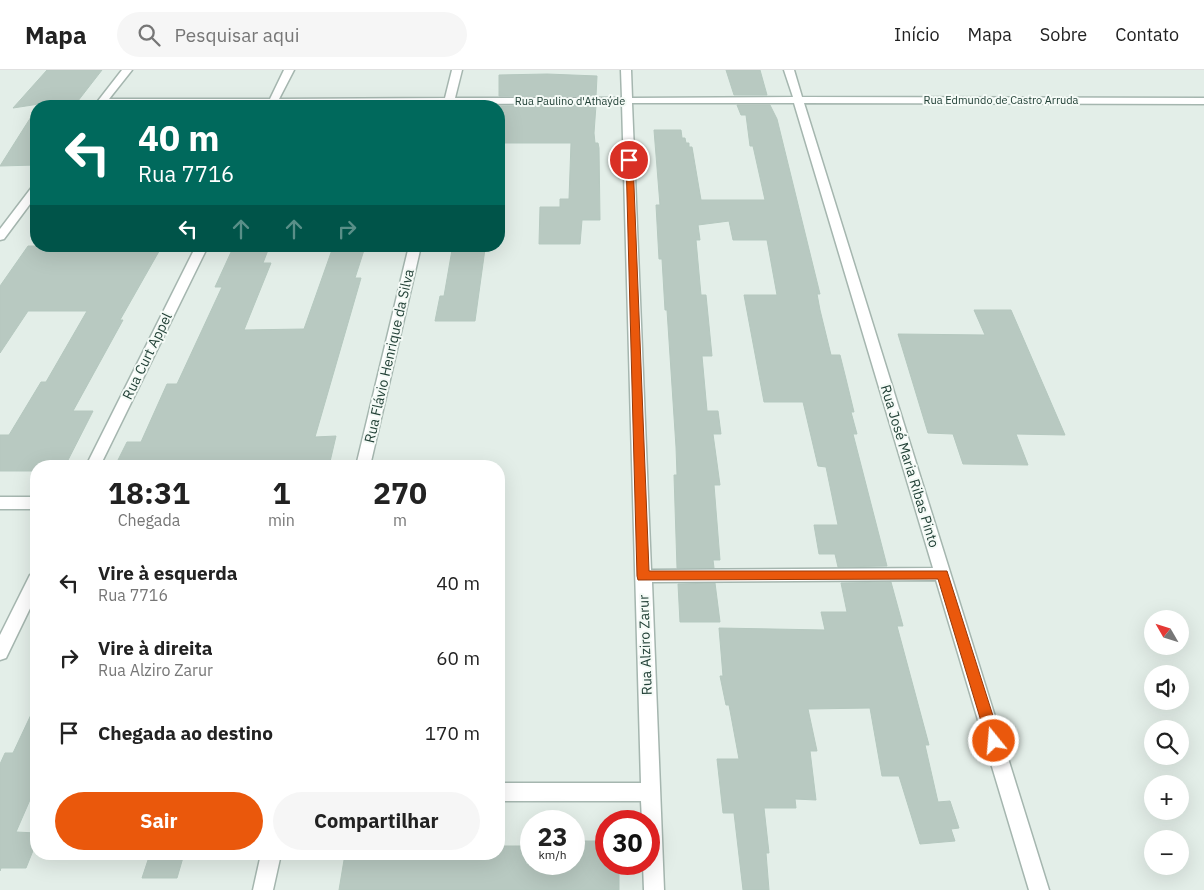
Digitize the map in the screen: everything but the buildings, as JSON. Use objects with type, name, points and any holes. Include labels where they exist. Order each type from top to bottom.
[{"type":"street","points":[[104,100],[127,70]]},
{"type":"street","points":[[274,100],[289,70]]},
{"type":"street","points":[[450,100],[456,70]]},
{"type":"street","name":"Rua Alziro Zarur","points":[[626,70],[654,890]]},
{"type":"street","name":"Rua José Maria Ribas Pinto","points":[[789,70],[1039,890]]},
{"type":"street","name":"Rua Paulino d'Athaýde","points":[[505,103],[627,100],[798,100]]},
{"type":"street","name":"Rua Edmundo de Castro Arruda","points":[[798,100],[1204,101]]},
{"type":"street","points":[[0,237],[30,197]]},
{"type":"street","name":"Rua Curt Appel","points":[[96,460],[199,252]]},
{"type":"street","name":"Rua Flávio Henrique da Silva","points":[[364,460],[414,252]]},
{"type":"street","points":[[0,503],[30,503]]},
{"type":"street","points":[[643,576],[943,574]]},
{"type":"street","points":[[0,653],[30,592]]},
{"type":"street","points":[[505,792],[650,792]]},
{"type":"street","points":[[263,890],[270,860]]},
{"type":"route","points":[[629,160],[643,576],[943,574],[994,741]]}]
